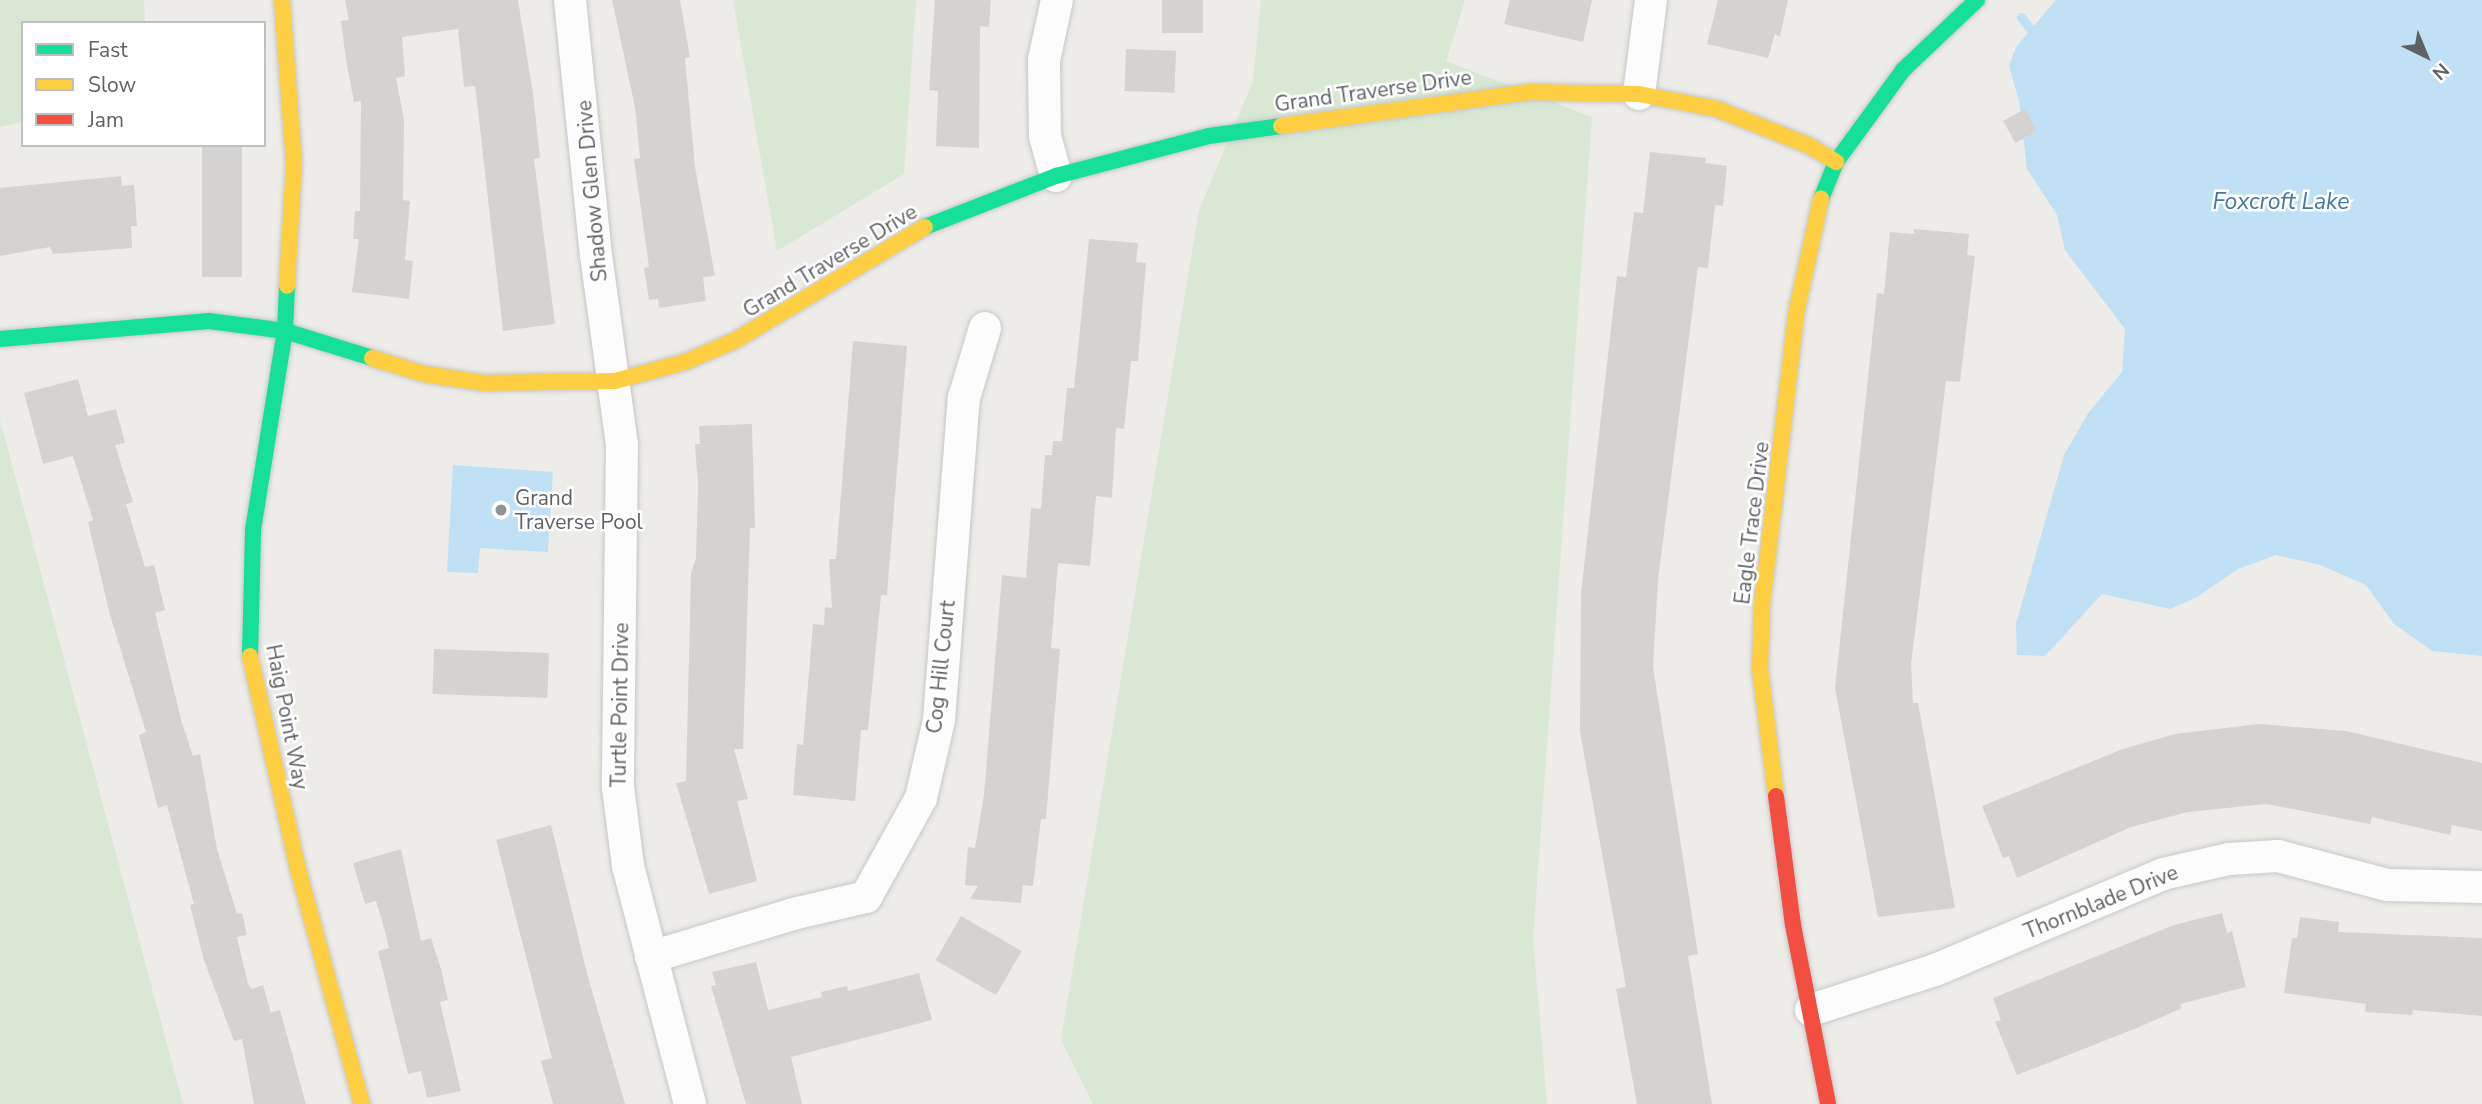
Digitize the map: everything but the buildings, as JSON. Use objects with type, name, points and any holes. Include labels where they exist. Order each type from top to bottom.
[{"type":"street","name":"Haig Point Way","points":[[282,0],[294,163],[285,331],[253,530],[248,611],[251,666],[298,869],[362,1104]]},
{"type":"street","name":"Shadow Glen Drive","points":[[570,0],[596,255],[615,381]]},
{"type":"street","points":[[1056,176],[1045,136],[1044,60],[1057,0]]},
{"type":"street","points":[[1639,94],[1651,0]]},
{"type":"street","name":"Eagle Trace Drive","points":[[1828,1104],[1793,925],[1760,656],[1797,309],[1820,201],[1836,162],[1903,70],[1977,0]]},
{"type":"street","name":"Grand Traverse Drive","points":[[0,339],[146,323],[209,321],[285,331],[424,374],[543,386],[615,381],[685,362],[736,340],[898,240],[968,207],[1056,176],[1209,136],[1383,109],[1529,92],[1639,94],[1717,109],[1808,145],[1836,162]]},
{"type":"street","name":"Cog Hill Court","points":[[651,957],[793,914],[866,897],[921,798],[939,720],[964,398],[985,328]]},
{"type":"street","name":"Turtle Point Drive","points":[[615,381],[622,445],[618,787],[628,866],[690,1104]]},
{"type":"street","name":"Thornblade Drive","points":[[1811,1010],[1935,970],[2163,874],[2229,859],[2278,856],[2387,885],[2482,887]]},
{"type":"green space","points":[[0,0],[144,0],[145,21],[21,21],[21,122],[0,127]]},
{"type":"green space","points":[[733,0],[916,0],[904,174],[777,251]]},
{"type":"green space","points":[[1261,0],[1465,0],[1446,61],[1592,117],[1533,939],[1547,1104],[1093,1104],[1061,1040],[1199,210],[1253,81]]},
{"type":"green space","points":[[0,420],[183,1104],[0,1104]]},
{"type":"water","name":"Foxcroft Lake","points":[[2056,0],[2482,0],[2482,656],[2432,651],[2394,624],[2366,585],[2320,565],[2276,555],[2238,569],[2197,597],[2170,609],[2102,594],[2045,656],[2017,655],[2016,624],[2064,455],[2089,412],[2122,372],[2125,329],[2065,250],[2057,215],[2027,169],[2019,101],[2009,66],[2016,47]]},
{"type":"water","name":"Grand Traverse Pool","points":[[453,465],[553,472],[548,552],[480,548],[478,573],[447,572]]},
{"type":"waterway","points":[[2021,17],[2030,29]]},
{"type":"traffic: fast","points":[[1821,199],[1836,162],[1903,70],[1977,0]]},
{"type":"traffic: fast","points":[[925,227],[1056,176],[1209,136],[1281,126]]},
{"type":"traffic: fast","points":[[250,656],[253,530],[285,331],[287,286]]},
{"type":"traffic: fast","points":[[0,339],[209,321],[285,331],[372,358]]},
{"type":"traffic: slow","points":[[282,0],[294,163],[287,286]]},
{"type":"traffic: slow","points":[[1281,126],[1529,92],[1639,94],[1717,109],[1808,145],[1836,162]]},
{"type":"traffic: slow","points":[[1776,796],[1760,669],[1762,605],[1797,309],[1821,199]]},
{"type":"traffic: slow","points":[[372,358],[424,374],[484,383],[615,381],[685,362],[736,340],[925,227]]},
{"type":"traffic: slow","points":[[250,656],[298,869],[362,1104]]},
{"type":"traffic: jam","points":[[1776,796],[1793,925],[1828,1104]]},
{"type":"place","name":"Grand Traverse Pool","points":[[501,510]]}]
